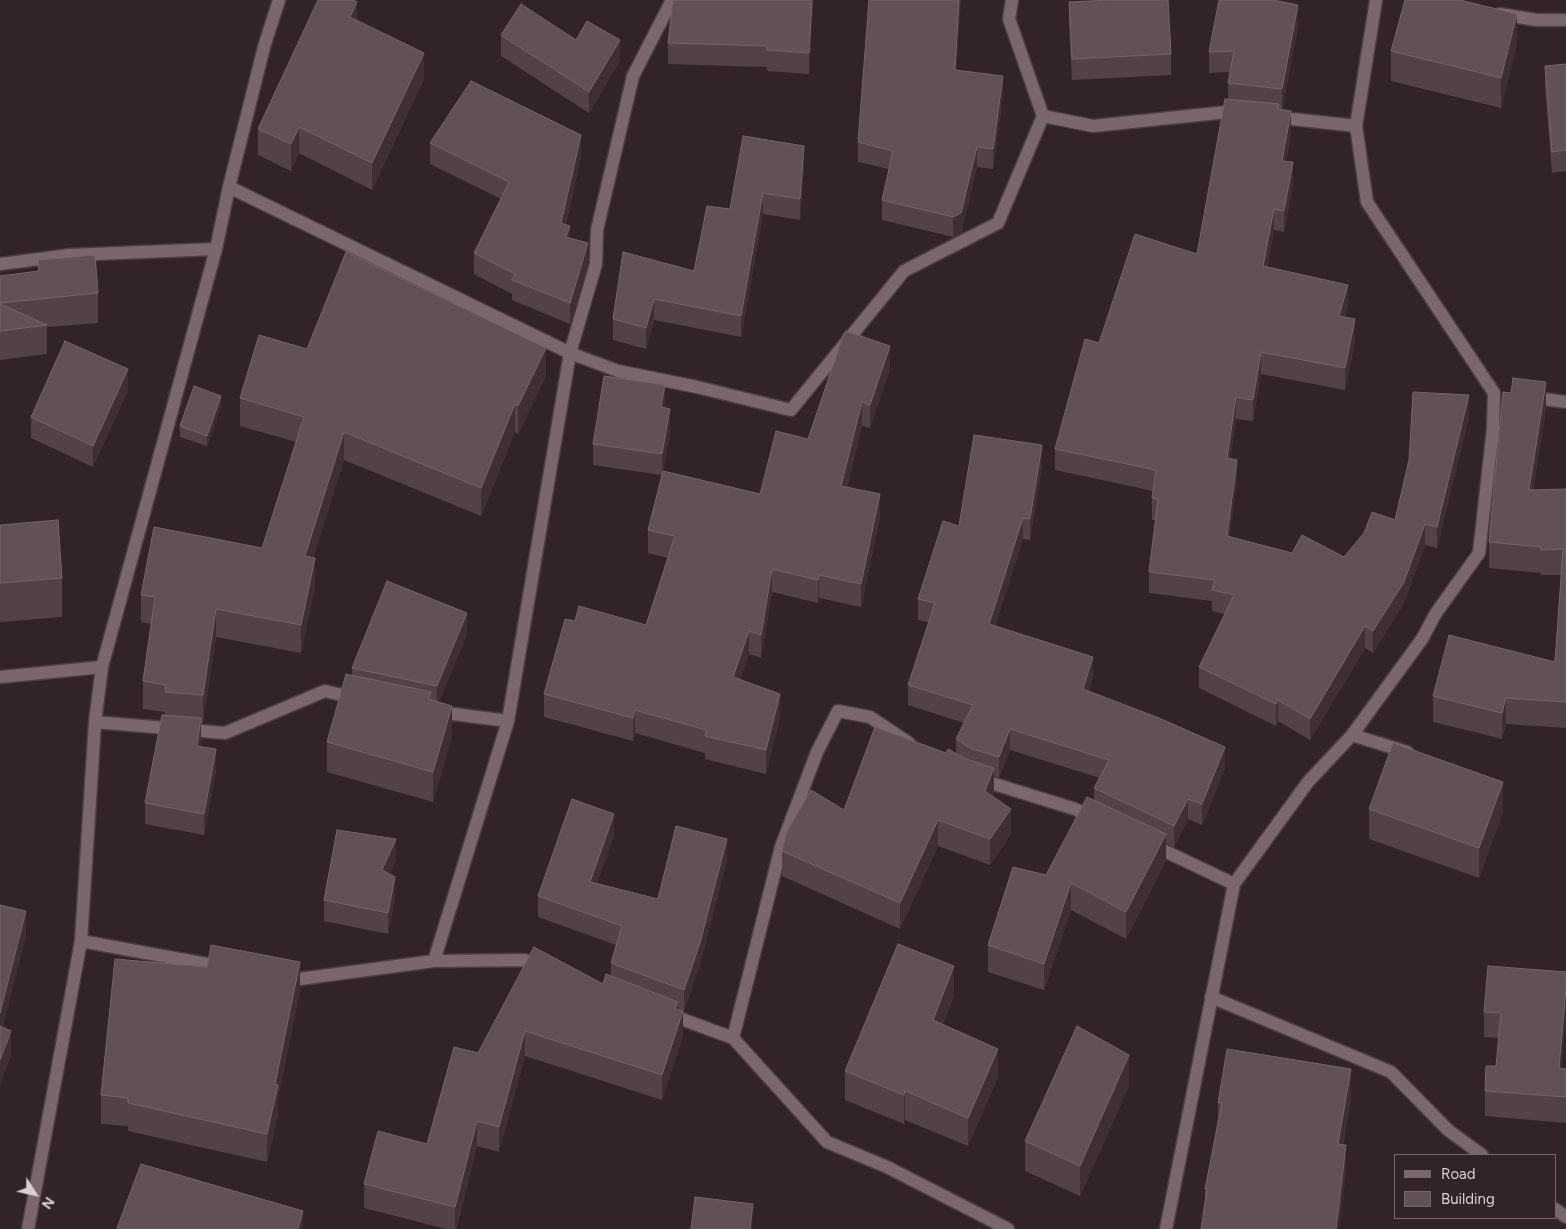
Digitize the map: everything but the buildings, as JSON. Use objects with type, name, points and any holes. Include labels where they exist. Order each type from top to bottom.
[{"type":"street","points":[[28,1229],[81,941],[96,722],[102,667],[216,248],[229,187],[264,47],[279,0]]},
{"type":"street","points":[[434,961],[508,721],[570,353],[596,264],[597,230],[634,76],[672,0]]},
{"type":"street","points":[[229,187],[570,353],[618,371],[697,387],[791,410],[904,271],[998,223],[1043,116],[1009,19],[1012,0]]},
{"type":"street","points":[[1376,0],[1356,126],[1367,202],[1503,394],[1566,402]]},
{"type":"street","points":[[1490,12],[1536,20],[1566,20]]},
{"type":"street","points":[[1043,116],[1092,126],[1227,112],[1356,126]]},
{"type":"street","points":[[0,264],[70,255],[216,248]]},
{"type":"street","points":[[1166,1229],[1234,884],[1308,782],[1352,735],[1422,639],[1436,614],[1479,553],[1493,429],[1503,394]]},
{"type":"street","points":[[0,677],[102,667]]},
{"type":"street","points":[[96,722],[225,733],[325,691],[370,701]]},
{"type":"street","points":[[733,1038],[781,847],[817,752],[838,711],[870,717],[923,751]]},
{"type":"street","points":[[424,713],[508,721]]},
{"type":"street","points":[[1352,735],[1417,755]]},
{"type":"street","points":[[969,776],[1075,809],[1102,821]]},
{"type":"street","points":[[1137,838],[1234,884]]},
{"type":"street","points":[[81,941],[234,970]]},
{"type":"street","points":[[273,977],[292,980],[434,961],[525,960],[550,970]]},
{"type":"street","points":[[1211,998],[1391,1072],[1448,1130],[1481,1154]]},
{"type":"street","points":[[659,1010],[733,1038],[827,1142],[887,1167],[1008,1229]]}]
